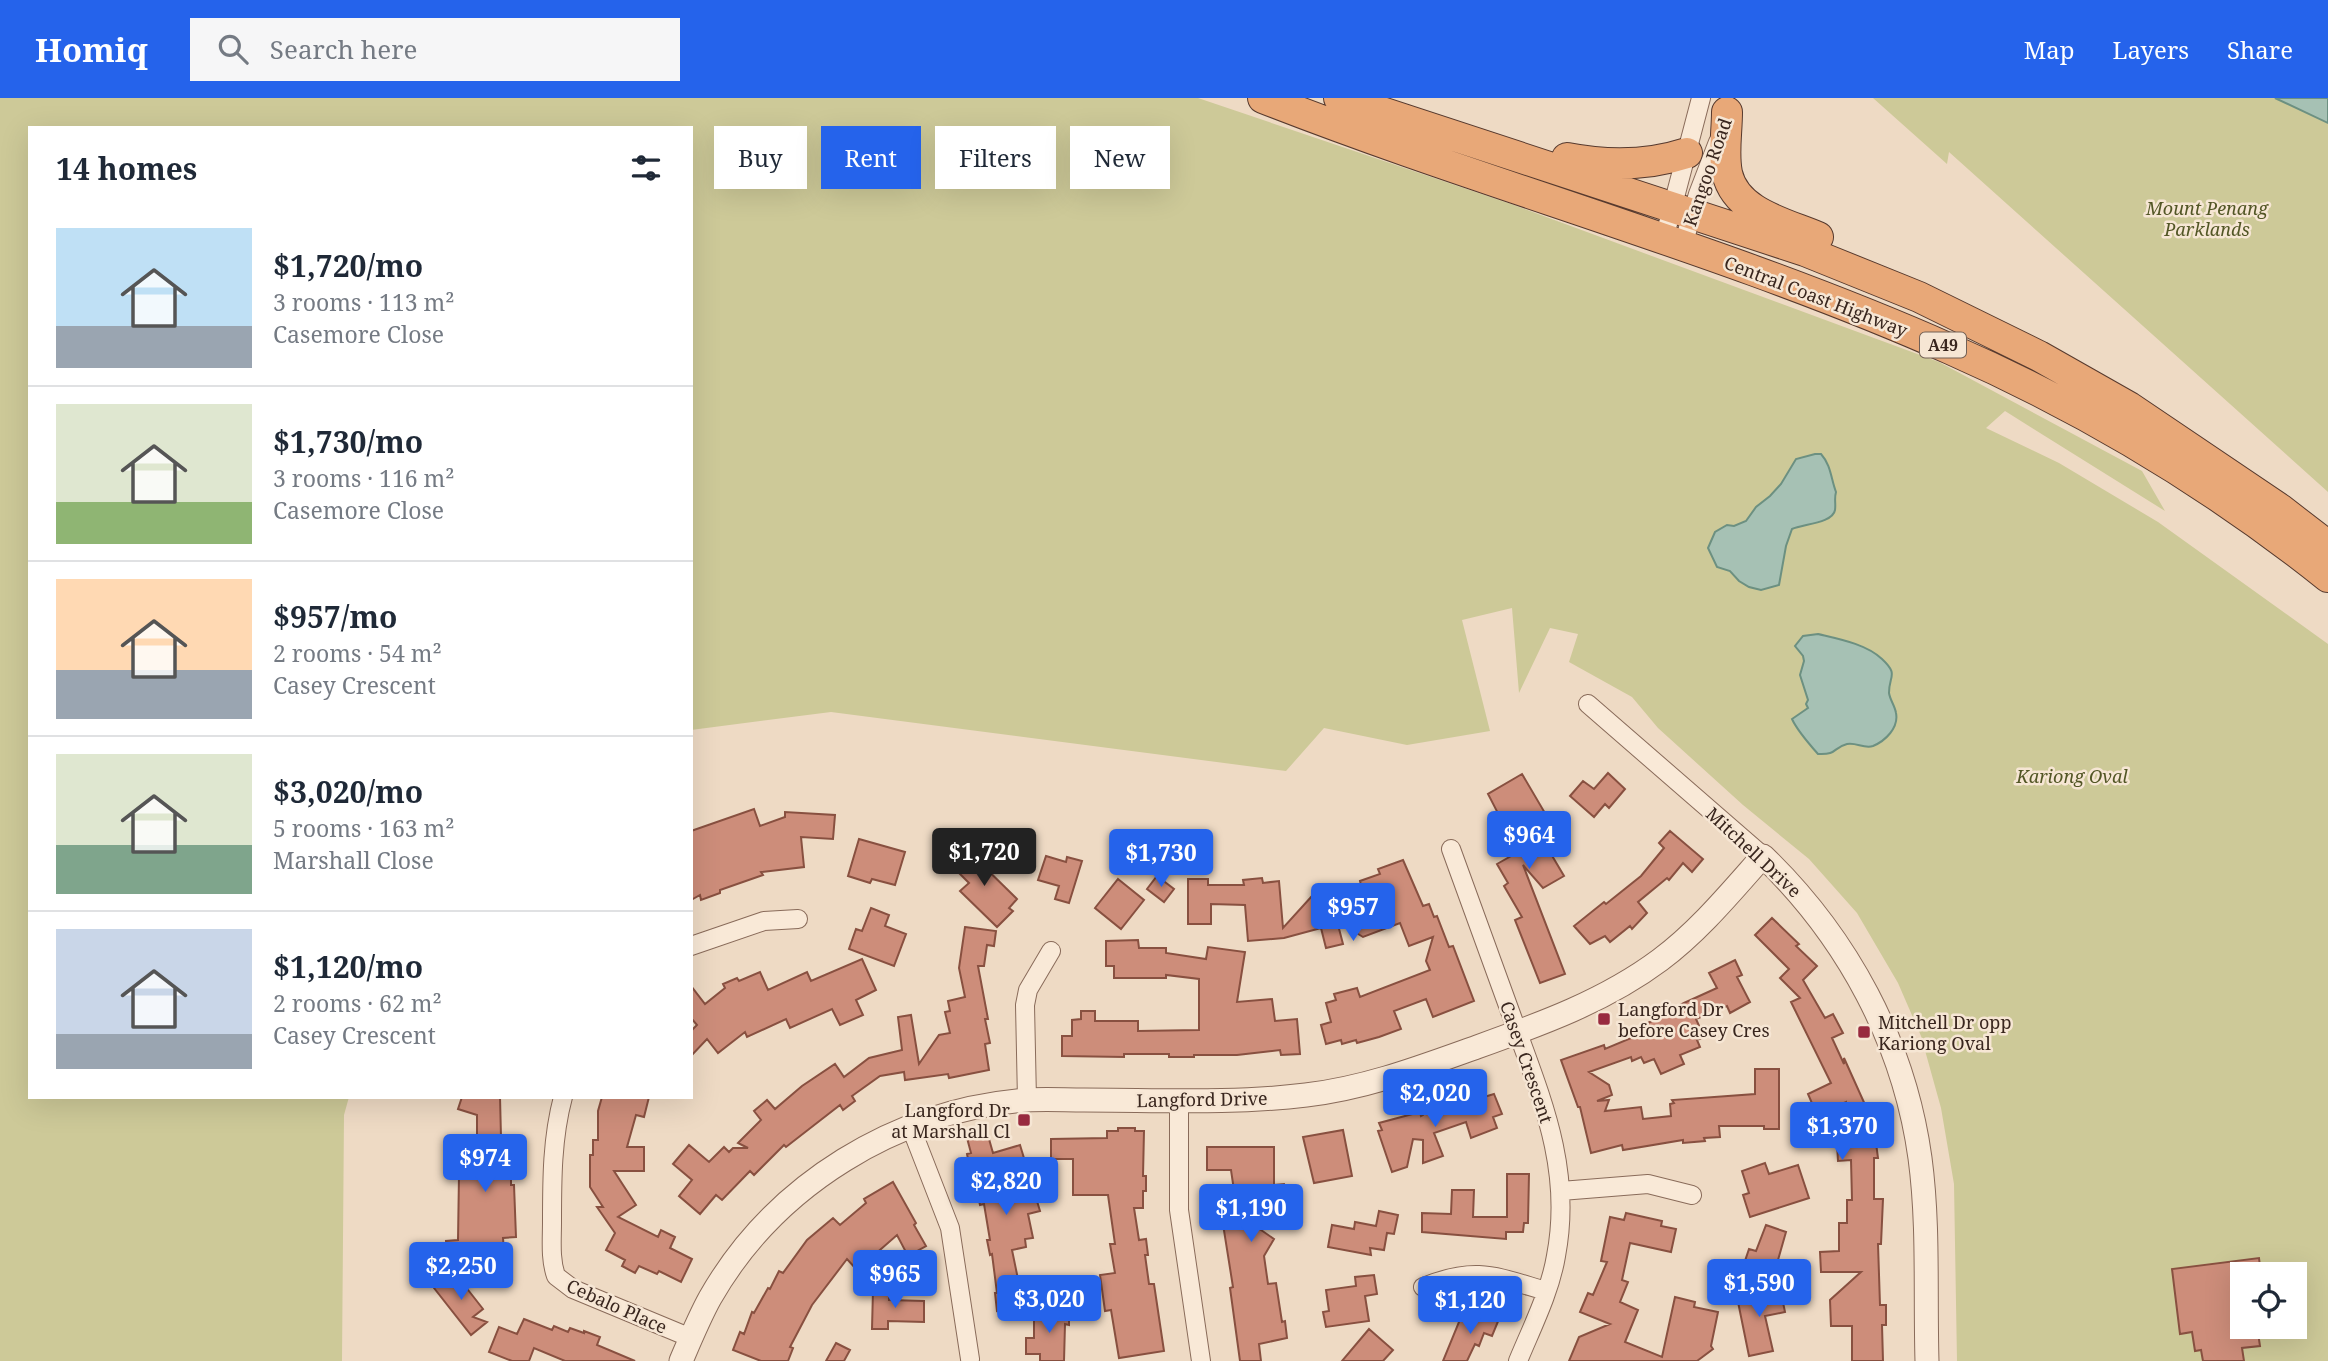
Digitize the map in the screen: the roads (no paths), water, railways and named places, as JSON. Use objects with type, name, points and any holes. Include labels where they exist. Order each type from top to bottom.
[{"type":"highway","name":"Central Coast Highway","points":[[1263,98],[1674,242],[1952,349],[2111,431],[2242,512],[2328,546]]},
{"type":"highway","name":"Central Coast Highway","points":[[1339,98],[1805,251],[1919,297],[2039,356],[2129,407],[2295,535],[2328,577]]},
{"type":"highway","points":[[1729,105],[1727,172],[1732,188],[1740,200],[1755,211],[1851,251],[1919,297]]},
{"type":"highway","points":[[1414,124],[1461,126],[1547,154],[1598,163],[1652,163],[1687,153]]},
{"type":"street","name":"Kangoo Road","points":[[1683,211],[1687,153],[1701,98]]},
{"type":"street","name":"Kangoo Road","points":[[1674,242],[1683,211],[1729,105]]},
{"type":"street","name":"Mitchell Drive","points":[[1588,704],[1763,856],[1816,912],[1846,956],[1869,998],[1897,1064],[1913,1120],[1920,1160],[1924,1204],[1927,1361]]},
{"type":"street","name":"Casey Crescent","points":[[1451,849],[1550,1121],[1561,1191],[1556,1257],[1546,1291],[1518,1361]]},
{"type":"street","name":"Langford Drive","points":[[681,1361],[710,1298],[751,1240],[780,1209],[841,1161],[911,1125],[969,1109],[1027,1100],[1258,1100],[1352,1088],[1400,1075],[1517,1033],[1597,1000],[1662,959],[1691,934],[1763,856]]},
{"type":"street","points":[[693,945],[764,921],[798,919]]},
{"type":"street","points":[[1027,1100],[1025,1005],[1028,990],[1051,951]]},
{"type":"street","name":"Cebalo Place","points":[[562,1099],[555,1127],[552,1191],[552,1251],[556,1276],[573,1289],[691,1338]]},
{"type":"street","points":[[1179,1100],[1179,1210],[1201,1361]]},
{"type":"street","points":[[911,1125],[950,1228],[970,1359]]},
{"type":"street","points":[[1561,1191],[1648,1184],[1692,1195]]},
{"type":"street","points":[[1423,1287],[1452,1276],[1475,1274],[1489,1275],[1546,1291]]},
{"type":"place","name":"Langford Dr before Casey Cres","points":[[1604,1019]]},
{"type":"place","name":"Mitchell Dr opp Kariong Oval","points":[[1864,1032]]},
{"type":"place","name":"Langford Dr at Marshall Cl","points":[[1024,1120]]},
{"type":"park label","name":"Mount Penang Parklands","points":[[2207,218]]},
{"type":"park label","name":"Kariong Oval","points":[[2072,776]]}]
